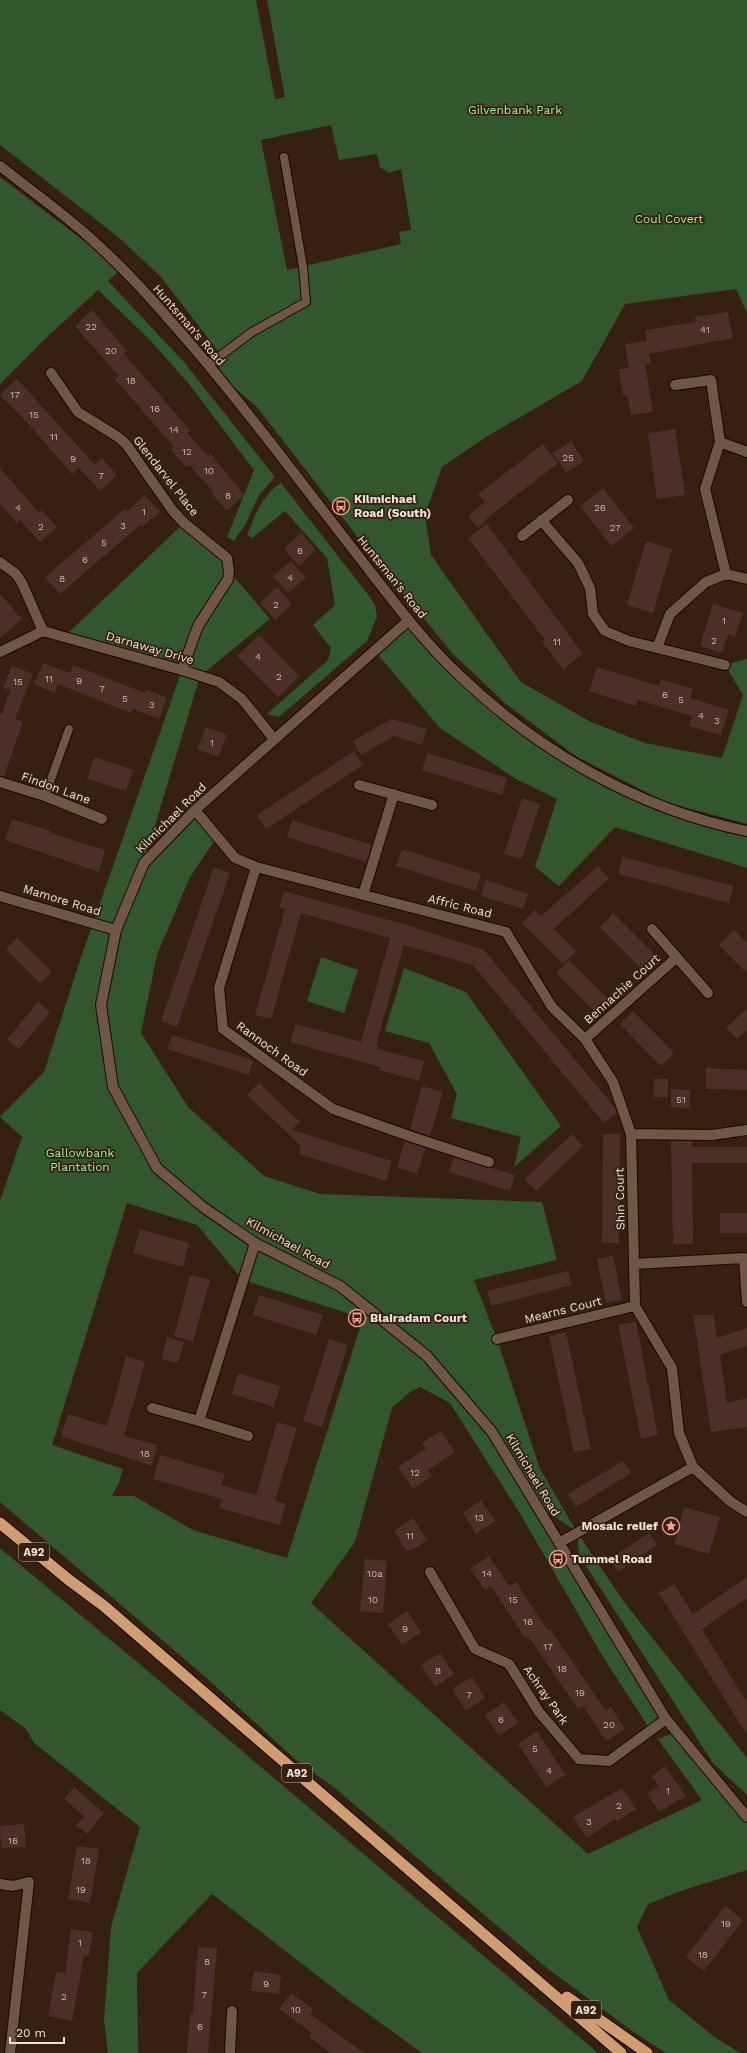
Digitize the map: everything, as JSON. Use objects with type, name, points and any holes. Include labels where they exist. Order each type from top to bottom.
[{"type":"highway","name":"A92","points":[[0,1523],[69,1580],[104,1606],[621,2053]]},
{"type":"highway","name":"A92","points":[[524,1968],[647,2053]]},
{"type":"street","name":"Huntsman's Road","points":[[0,166],[87,235],[166,315],[208,365],[409,620],[457,674],[510,718],[554,751],[629,793],[713,824],[747,831]]},
{"type":"street","name":"Glendarvel Place","points":[[51,373],[78,412],[118,436],[126,444],[177,515],[226,558],[229,571],[228,579],[198,626],[182,670]]},
{"type":"street","points":[[674,385],[711,380],[720,442],[705,488],[726,574]]},
{"type":"street","points":[[720,442],[747,452]]},
{"type":"street","points":[[522,536],[568,500]]},
{"type":"street","points":[[541,520],[578,563],[590,588],[593,614],[605,631],[629,641],[725,665]]},
{"type":"street","points":[[0,562],[16,574],[22,583],[43,631],[0,652]]},
{"type":"street","points":[[658,648],[670,614],[706,582],[726,574],[747,579]]},
{"type":"street","name":"Kilmichael Road","points":[[409,620],[195,810],[144,863],[116,930],[101,1005],[113,1087],[157,1168],[202,1207],[255,1243],[340,1286],[427,1356],[492,1432],[666,1719],[747,1817]]},
{"type":"street","name":"Darnaway Drive","points":[[43,631],[182,670],[219,682],[242,699],[274,739]]},
{"type":"street","name":"Findon Lane","points":[[0,782],[45,796],[102,819]]},
{"type":"street","points":[[359,785],[432,805]]},
{"type":"street","points":[[363,895],[394,794]]},
{"type":"street","name":"Affric Road","points":[[195,810],[234,858],[256,867],[506,932],[552,1007],[585,1039],[613,1082],[631,1134]]},
{"type":"street","name":"Rannoch Road","points":[[256,867],[219,988],[222,1029],[333,1109],[489,1162]]},
{"type":"street","name":"Mamore Road","points":[[0,896],[116,930]]},
{"type":"street","name":"Bennachie Court","points":[[652,929],[708,993]]},
{"type":"street","name":"Bennachie Court","points":[[585,1039],[676,958]]},
{"type":"street","points":[[631,1134],[712,1135],[747,1130]]},
{"type":"street","name":"Shin Court","points":[[631,1134],[634,1264]]},
{"type":"street","points":[[199,1421],[255,1243]]},
{"type":"street","points":[[746,1302],[744,1258],[634,1264],[635,1306],[672,1368],[679,1433],[693,1467],[731,1502],[747,1512]]},
{"type":"street","name":"Mearns Court","points":[[497,1339],[635,1306]]},
{"type":"street","points":[[152,1408],[248,1436]]},
{"type":"street","points":[[559,1543],[693,1467]]},
{"type":"street","name":"Achray Park","points":[[430,1572],[474,1649],[509,1664],[539,1712],[579,1759],[609,1761],[666,1719]]},
{"type":"street","points":[[0,1884],[13,1886],[29,1882],[10,2053]]},
{"type":"street","points":[[230,2053],[232,2011]]},
{"type":"lane","points":[[208,365],[252,332],[306,302],[303,267],[284,157]]},
{"type":"lane","points":[[45,796],[69,729]]},
{"type":"green space","points":[[0,0],[256,0],[275,99],[285,97],[267,0],[747,0],[747,313],[736,289],[625,304],[582,381],[486,437],[442,467],[425,515],[431,555],[521,682],[591,722],[645,743],[722,758],[743,695],[725,665],[747,659],[747,824],[665,802],[576,756],[506,704],[452,653],[360,540],[257,407],[208,365],[221,355],[161,277],[117,236],[0,145]],"holes":[[[331,125],[339,160],[377,154],[380,167],[389,173],[401,169],[411,230],[399,232],[401,244],[287,270],[261,140]]]},
{"type":"green space","points":[[0,177],[121,269],[108,281],[183,361],[275,477],[259,495],[245,525],[234,541],[227,537],[254,470],[189,384],[150,340],[98,290],[46,338],[0,384]]},
{"type":"green space","points":[[281,483],[370,597],[375,605],[377,617],[367,641],[279,717],[267,714],[328,660],[331,648],[313,625],[335,605],[327,558],[285,511],[252,538],[247,535],[260,506],[274,488]]},
{"type":"green space","name":"Gallowbank Plantation","points":[[184,523],[227,558],[229,571],[270,619],[200,676],[144,862],[195,810],[217,837],[190,877],[157,955],[141,1033],[188,1107],[264,1176],[320,1194],[542,1202],[557,1260],[474,1280],[497,1339],[540,1469],[577,1532],[536,1504],[663,1713],[648,1726],[603,1657],[521,1515],[450,1403],[420,1387],[410,1392],[392,1408],[355,1542],[311,1603],[588,1854],[702,1800],[658,1739],[676,1732],[747,1817],[747,1870],[678,1892],[648,1904],[637,1927],[669,2000],[716,2038],[740,2053],[666,2053],[635,2033],[548,1969],[336,1789],[296,1760],[202,1674],[0,1502],[0,1201],[22,1137],[0,1117],[44,1072],[81,957],[182,670],[64,637]],"holes":[[[127,1203],[197,1225],[243,1280],[363,1318],[287,1558],[193,1530],[134,1496],[112,1496],[119,1483],[123,1469],[52,1445]]]},
{"type":"green space","points":[[409,620],[510,718],[581,766],[713,824],[747,831],[747,868],[615,827],[559,886],[535,867],[557,799],[516,779],[440,728],[374,650]]},
{"type":"green space","points":[[321,957],[358,970],[344,1013],[307,1001]]},
{"type":"green space","points":[[404,968],[466,992],[561,1126],[514,1167],[521,1137],[451,1118],[457,1094],[429,1043],[385,1031]]},
{"type":"green space","points":[[577,1532],[624,1602],[747,1758],[747,1795],[713,1763],[579,1555]]},
{"type":"green space","points":[[0,1548],[155,1677],[598,2053],[422,2053],[346,1998],[212,1894],[137,1973],[138,2053],[108,2053],[104,2020],[111,1927],[140,1827],[34,1743],[26,1729],[0,1710]]},
{"type":"building","points":[[92,310],[127,351],[124,354],[190,430],[187,433],[208,456],[211,454],[244,495],[227,511],[212,494],[214,492],[189,465],[186,467],[171,450],[174,447],[115,379],[119,376],[75,326]]},
{"type":"building","points":[[728,312],[733,338],[649,354],[651,364],[645,365],[653,412],[631,415],[627,395],[623,396],[619,369],[629,368],[625,344],[647,341],[645,330],[696,322],[695,317]]},
{"type":"building","points":[[17,379],[95,465],[102,458],[117,475],[100,491],[79,468],[72,474],[34,430],[0,395]]},
{"type":"building","points":[[675,429],[685,495],[657,499],[648,433]]},
{"type":"building","points":[[571,441],[584,461],[566,473],[553,453]]},
{"type":"building","points":[[543,444],[558,463],[491,515],[478,528],[468,516],[485,502],[478,494]]},
{"type":"building","points":[[0,468],[39,513],[42,510],[57,527],[40,542],[20,520],[17,523],[0,504]]},
{"type":"building","points":[[603,488],[634,528],[611,546],[580,506]]},
{"type":"building","points":[[145,495],[160,512],[142,527],[140,525],[60,594],[45,577],[125,509],[127,511]]},
{"type":"building","points":[[487,524],[583,654],[563,669],[542,642],[545,640],[468,538]]},
{"type":"building","points":[[301,533],[316,550],[299,566],[284,549]]},
{"type":"building","points":[[646,541],[672,549],[653,613],[627,605]]},
{"type":"building","points":[[291,561],[306,578],[288,593],[273,576]]},
{"type":"building","points":[[277,587],[292,604],[275,620],[260,603]]},
{"type":"building","points":[[0,594],[22,619],[0,638]]},
{"type":"building","points":[[713,604],[743,613],[735,637],[728,634],[722,653],[700,646]]},
{"type":"building","points":[[259,635],[299,676],[278,697],[237,656]]},
{"type":"building","points":[[43,663],[70,673],[73,665],[145,693],[146,689],[167,698],[159,719],[133,709],[131,713],[58,684],[55,693],[34,684]]},
{"type":"building","points":[[12,666],[33,674],[15,719],[23,722],[4,776],[0,776],[0,714],[2,714],[10,690],[3,688]]},
{"type":"building","points":[[597,667],[659,686],[661,679],[693,689],[690,698],[729,710],[721,735],[689,726],[692,716],[638,700],[636,706],[589,691]]},
{"type":"building","points":[[391,719],[427,729],[422,745],[394,736],[361,755],[353,741]]},
{"type":"building","points":[[206,727],[227,735],[218,757],[197,749]]},
{"type":"building","points":[[354,751],[363,765],[266,829],[257,815]]},
{"type":"building","points":[[428,753],[507,778],[502,795],[422,770]]},
{"type":"building","points":[[94,757],[133,770],[126,791],[87,779]]},
{"type":"building","points":[[522,798],[540,804],[522,859],[504,854]]},
{"type":"building","points":[[12,819],[51,831],[50,833],[105,850],[99,872],[5,840]]},
{"type":"building","points":[[292,820],[372,845],[366,862],[287,837]]},
{"type":"building","points":[[402,849],[481,874],[476,891],[396,866]]},
{"type":"building","points":[[622,857],[734,886],[729,903],[618,874]]},
{"type":"building","points":[[598,866],[609,878],[554,929],[576,951],[563,964],[522,923],[535,910],[541,916]]},
{"type":"building","points":[[214,867],[230,873],[177,1027],[161,1021]]},
{"type":"building","points":[[486,880],[528,894],[523,909],[481,896]]},
{"type":"building","points":[[284,891],[407,925],[484,950],[615,1108],[617,1113],[604,1123],[473,965],[404,945],[376,1046],[378,1046],[377,1049],[424,1061],[419,1081],[379,1070],[380,1067],[290,1042],[296,1024],[361,1042],[390,938],[301,913],[271,1019],[255,1015],[285,909],[279,907]]},
{"type":"building","points":[[613,913],[655,955],[641,968],[600,927]]},
{"type":"building","points":[[734,930],[747,943],[747,973],[719,945]]},
{"type":"building","points":[[17,938],[52,972],[40,983],[6,949]]},
{"type":"building","points":[[569,960],[610,1001],[597,1014],[556,973]]},
{"type":"building","points":[[38,1002],[50,1012],[19,1049],[7,1039]]},
{"type":"building","points":[[747,1009],[747,1030],[737,1039],[726,1028]]},
{"type":"building","points":[[633,1011],[674,1053],[661,1066],[620,1024]]},
{"type":"building","points":[[172,1035],[253,1060],[249,1075],[167,1049]]},
{"type":"building","points":[[706,1068],[747,1070],[747,1090],[706,1089]]},
{"type":"building","points":[[654,1079],[668,1079],[668,1097],[653,1097]]},
{"type":"building","points":[[259,1083],[300,1122],[292,1130],[392,1161],[386,1181],[299,1154],[301,1146],[247,1095]]},
{"type":"building","points":[[422,1086],[443,1092],[430,1136],[410,1129]]},
{"type":"building","points":[[671,1089],[690,1090],[690,1108],[671,1107]]},
{"type":"building","points":[[572,1134],[583,1146],[536,1191],[525,1179]]},
{"type":"building","points":[[603,1134],[620,1134],[619,1243],[602,1243]]},
{"type":"building","points":[[405,1141],[426,1148],[417,1174],[397,1167]]},
{"type":"building","points":[[671,1141],[692,1141],[692,1147],[747,1147],[747,1163],[692,1163],[693,1244],[673,1244]]},
{"type":"building","points":[[454,1157],[515,1175],[510,1191],[449,1172]]},
{"type":"building","points":[[720,1213],[747,1213],[747,1233],[720,1233]]},
{"type":"building","points":[[140,1229],[189,1243],[183,1267],[133,1253]]},
{"type":"building","points":[[613,1256],[622,1300],[606,1303],[597,1259]]},
{"type":"building","points":[[568,1271],[572,1285],[491,1306],[487,1291]]},
{"type":"building","points":[[190,1275],[210,1280],[193,1341],[174,1336]]},
{"type":"building","points":[[259,1295],[323,1315],[316,1335],[253,1315]]},
{"type":"building","points":[[693,1315],[714,1315],[717,1338],[747,1328],[747,1346],[720,1355],[727,1403],[747,1398],[747,1427],[711,1432]]},
{"type":"building","points":[[636,1322],[658,1435],[641,1439],[618,1325]]},
{"type":"building","points":[[566,1332],[591,1449],[574,1452],[549,1336]]},
{"type":"building","points":[[167,1337],[184,1342],[178,1363],[162,1359]]},
{"type":"building","points":[[329,1339],[348,1345],[322,1427],[303,1421]]},
{"type":"building","points":[[126,1356],[145,1362],[124,1436],[157,1445],[152,1466],[61,1436],[68,1414],[107,1426]]},
{"type":"building","points":[[238,1373],[280,1386],[274,1407],[232,1394]]},
{"type":"building","points":[[277,1422],[297,1428],[275,1501],[286,1504],[280,1525],[219,1508],[222,1499],[153,1479],[160,1455],[225,1474],[221,1485],[256,1495]]},
{"type":"building","points":[[441,1431],[455,1452],[428,1470],[432,1476],[413,1489],[398,1467],[426,1449],[422,1443]]},
{"type":"building","points":[[623,1461],[631,1473],[576,1507],[568,1494]]},
{"type":"building","points":[[481,1500],[495,1521],[476,1534],[463,1513]]},
{"type":"building","points":[[684,1507],[720,1517],[709,1554],[674,1544]]},
{"type":"building","points":[[413,1518],[427,1540],[412,1550],[406,1550],[394,1531]]},
{"type":"building","points":[[649,1533],[657,1545],[618,1572],[609,1559]]},
{"type":"building","points":[[489,1556],[509,1586],[516,1582],[548,1631],[550,1629],[606,1711],[611,1707],[625,1729],[606,1741],[583,1706],[578,1709],[528,1636],[525,1638],[491,1586],[485,1590],[470,1569]]},
{"type":"building","points":[[365,1559],[387,1561],[383,1613],[360,1611]]},
{"type":"building","points":[[747,1577],[747,1598],[702,1629],[747,1703],[747,1735],[659,1593],[674,1584],[693,1614]]},
{"type":"building","points":[[407,1611],[421,1632],[402,1645],[388,1624]]},
{"type":"building","points":[[440,1653],[454,1674],[435,1687],[421,1665]]},
{"type":"building","points":[[472,1677],[485,1698],[466,1711],[452,1689]]},
{"type":"building","points":[[504,1702],[518,1723],[499,1736],[485,1715]]},
{"type":"building","points":[[537,1731],[565,1775],[546,1787],[518,1744]]},
{"type":"building","points":[[665,1766],[686,1796],[659,1812],[647,1793],[659,1787],[652,1776]]},
{"type":"building","points":[[74,1787],[104,1813],[87,1834],[76,1825],[84,1816],[64,1799]]},
{"type":"building","points":[[622,1788],[636,1809],[617,1821],[615,1819],[587,1838],[573,1817]]},
{"type":"building","points":[[24,1824],[26,1847],[1,1848],[0,1826]]},
{"type":"building","points":[[77,1846],[99,1849],[90,1903],[68,1899]]},
{"type":"building","points":[[725,1906],[743,1920],[704,1971],[686,1957]]},
{"type":"building","points":[[71,1929],[93,1932],[89,1956],[84,1955],[72,2021],[48,2016],[56,1972],[65,1973]]},
{"type":"building","points":[[198,1947],[217,1948],[208,2053],[187,2053],[190,2013],[193,2014]]},
{"type":"building","points":[[254,1971],[281,1975],[279,1994],[251,1991]]},
{"type":"building","points":[[291,1993],[313,2009],[310,2014],[364,2053],[331,2053],[309,2037],[312,2033],[279,2009]]},
{"type":"place","name":"Kilmichael Road (South)","points":[[341,506]]},
{"type":"place","name":"Blairadam Court","points":[[357,1318]]},
{"type":"place","name":"Mosaic relief","points":[[671,1526]]},
{"type":"place","name":"Tummel Road","points":[[558,1559]]},
{"type":"park label","name":"Gilvenbank Park","points":[[515,110]]},
{"type":"park label","name":"Coul Covert","points":[[669,219]]}]
